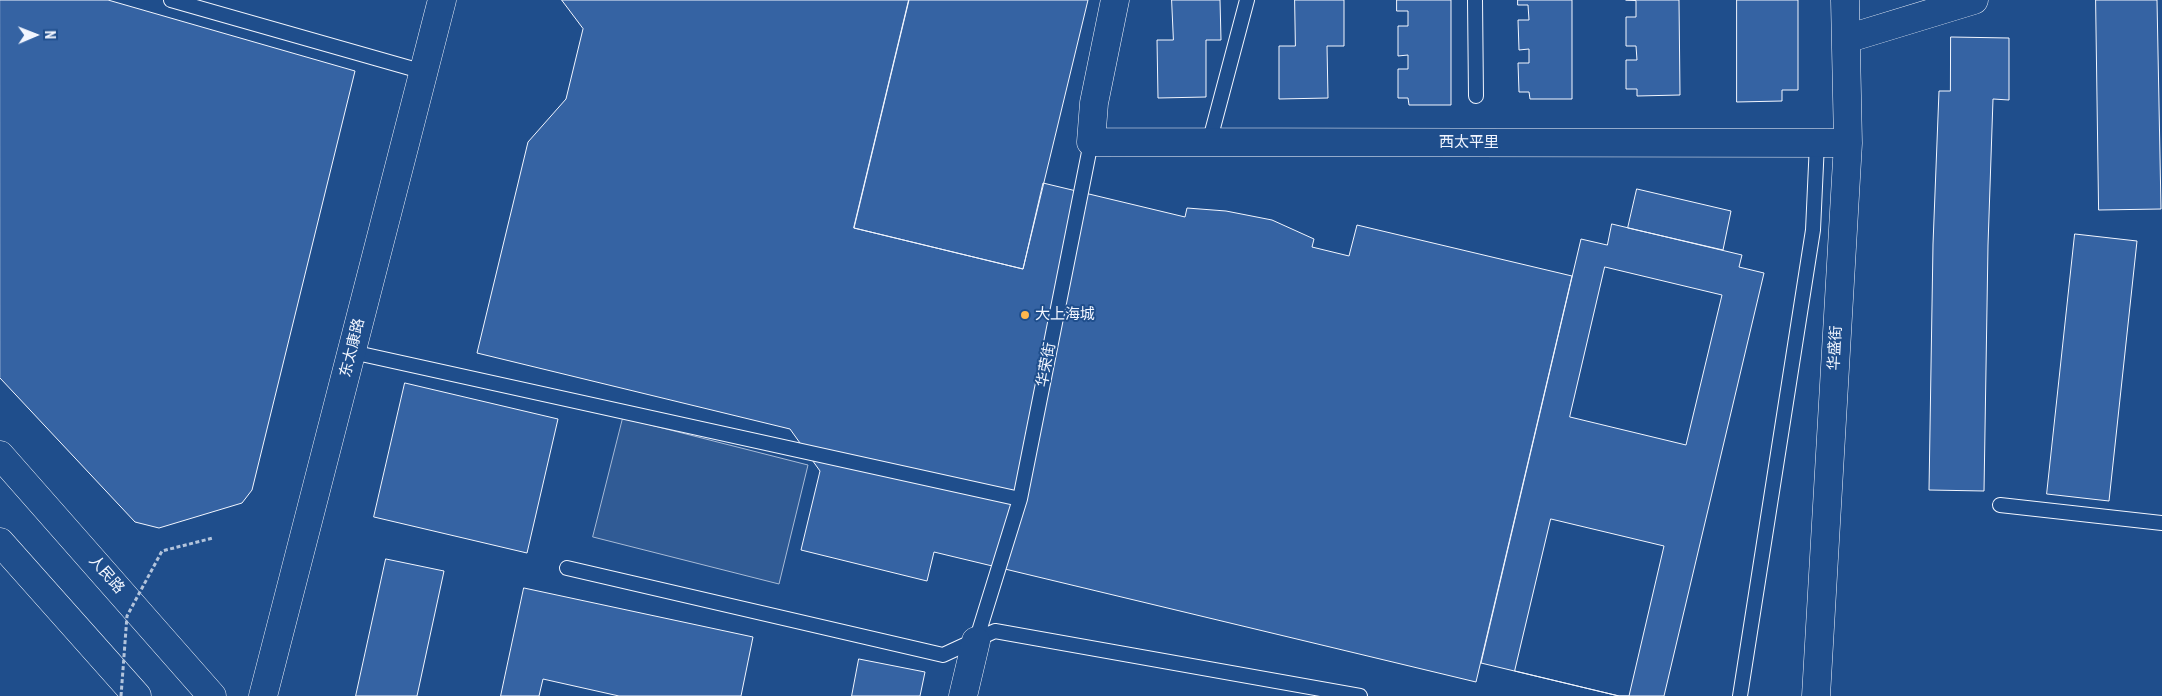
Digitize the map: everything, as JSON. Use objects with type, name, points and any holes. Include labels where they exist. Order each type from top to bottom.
[{"type":"street","name":"东太康路","points":[[263,696],[442,0]]},
{"type":"street","name":"华荣街","points":[[1091,142],[1094,103],[1115,0]]},
{"type":"street","name":"华盛街","points":[[1816,696],[1848,142],[1845,0]]},
{"type":"street","points":[[1846,39],[1974,0]]},
{"type":"street","name":"西太平里","points":[[1091,142],[1848,142]]},
{"type":"street","name":"人民路","points":[[0,454],[212,696]]},
{"type":"street","points":[[0,542],[137,696]]},
{"type":"street","name":"华荣街","points":[[963,696],[976,641]]},
{"type":"lane","points":[[170,0],[424,72]]},
{"type":"lane","points":[[1209,143],[1247,0]]},
{"type":"lane","points":[[1475,0],[1476,96]]},
{"type":"lane","name":"华荣街","points":[[976,641],[1020,499],[1091,142]]},
{"type":"lane","points":[[1740,696],[1813,230],[1817,143]]},
{"type":"lane","points":[[352,352],[1020,499]]},
{"type":"lane","points":[[2000,505],[2162,523]]},
{"type":"lane","points":[[567,568],[943,655],[995,631],[1360,696]]},
{"type":"path","points":[[121,696],[128,616],[162,551],[213,538]]},
{"type":"shaded area","points":[[623,418],[808,465],[779,584],[593,537]]},
{"type":"building","points":[[0,0],[108,0],[355,71],[252,490],[242,503],[159,528],[135,522],[0,378]]},
{"type":"building","name":"大上海城","points":[[562,0],[909,0],[854,228],[1023,269],[1043,183],[1185,217],[1187,208],[1226,211],[1272,220],[1314,239],[1312,247],[1349,256],[1357,225],[1572,276],[1476,682],[934,552],[927,581],[801,550],[820,471],[790,429],[477,353],[528,142],[566,99],[583,29]]},
{"type":"building","points":[[909,0],[1088,0],[1023,269],[854,228]]},
{"type":"building","points":[[1172,0],[1220,0],[1221,40],[1206,40],[1206,97],[1158,98],[1157,40],[1173,40]]},
{"type":"building","points":[[1295,0],[1344,0],[1344,46],[1327,46],[1328,98],[1279,99],[1279,46],[1295,46]]},
{"type":"building","points":[[1397,0],[1451,0],[1451,105],[1409,105],[1408,98],[1398,98],[1398,69],[1408,69],[1408,55],[1398,56],[1398,26],[1408,26],[1408,11],[1397,11]]},
{"type":"building","points":[[1518,0],[1572,0],[1572,99],[1530,99],[1529,92],[1519,92],[1518,63],[1529,63],[1529,49],[1519,50],[1518,20],[1529,20],[1528,5],[1518,5]]},
{"type":"building","points":[[1626,0],[1679,0],[1680,95],[1637,96],[1637,89],[1626,89],[1626,60],[1637,60],[1636,46],[1626,46],[1626,17],[1636,17],[1636,1]]},
{"type":"building","points":[[1737,0],[1798,0],[1798,90],[1782,90],[1782,101],[1737,102]]},
{"type":"building","points":[[2096,0],[2157,0],[2161,209],[2099,210]]},
{"type":"building","points":[[1951,37],[2009,38],[2009,100],[1993,99],[1988,245],[1984,491],[1929,490],[1933,244],[1939,91],[1950,91]]},
{"type":"building","points":[[1637,189],[1731,211],[1723,250],[1628,228]]},
{"type":"building","points":[[1612,224],[1742,255],[1739,267],[1764,273],[1664,696],[1619,696],[1481,663],[1581,239],[1607,245]]},
{"type":"building","points":[[2075,234],[2137,241],[2109,501],[2047,494]]},
{"type":"building","points":[[1605,267],[1722,295],[1686,445],[1570,417]]},
{"type":"building","points":[[405,383],[558,419],[527,553],[374,517]]},
{"type":"building","points":[[1551,519],[1664,546],[1629,696],[1619,696],[1515,671]]},
{"type":"building","points":[[386,559],[444,571],[417,696],[356,696]]},
{"type":"building","points":[[524,588],[753,637],[741,696],[619,696],[543,679],[539,696],[501,696]]},
{"type":"building","points":[[859,659],[925,672],[920,696],[852,696]]},
{"type":"place","name":"大上海城","points":[[1025,315]]}]
